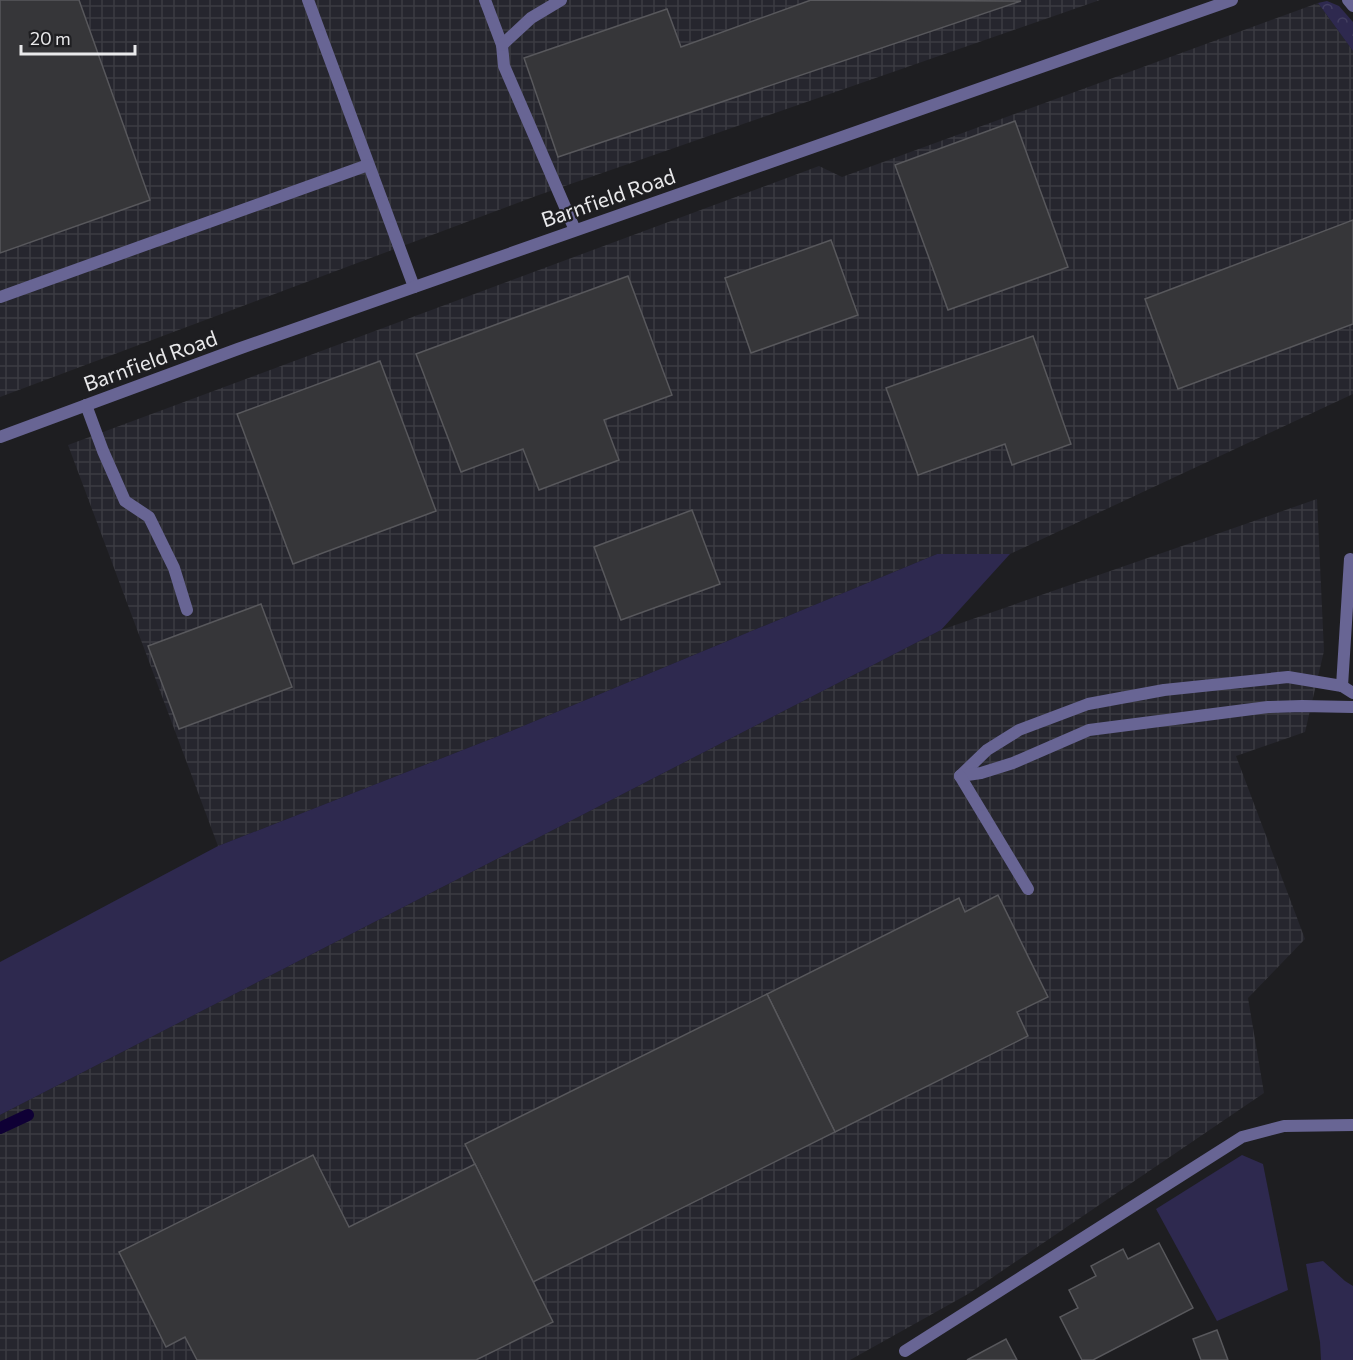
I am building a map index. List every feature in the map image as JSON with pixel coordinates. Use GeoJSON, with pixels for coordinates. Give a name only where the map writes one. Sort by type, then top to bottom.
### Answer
{"type":"FeatureCollection","features":[{"type":"Feature","properties":{"kind":"lane"},"geometry":{"type":"LineString","coordinates":[[308,0],[414,286]]}},
{"type":"Feature","properties":{"kind":"lane"},"geometry":{"type":"LineString","coordinates":[[485,0],[502,45],[504,66],[541,156],[575,230]]}},
{"type":"Feature","properties":{"kind":"lane"},"geometry":{"type":"LineString","coordinates":[[502,45],[531,18],[561,0]]}},
{"type":"Feature","properties":{"kind":"lane","name":"Barnfield Road"},"geometry":{"type":"LineString","coordinates":[[0,437],[414,286],[1232,0]]}},
{"type":"Feature","properties":{"kind":"lane"},"geometry":{"type":"LineString","coordinates":[[1348,0],[1353,6]]}},
{"type":"Feature","properties":{"kind":"lane"},"geometry":{"type":"LineString","coordinates":[[0,297],[368,165]]}},
{"type":"Feature","properties":{"kind":"lane"},"geometry":{"type":"LineString","coordinates":[[86,405],[103,452],[125,501],[149,517],[174,568],[187,610]]}},
{"type":"Feature","properties":{"kind":"lane"},"geometry":{"type":"LineString","coordinates":[[1342,686],[1350,559]]}},
{"type":"Feature","properties":{"kind":"lane"},"geometry":{"type":"LineString","coordinates":[[960,776],[987,750],[1019,730],[1088,704],[1164,690],[1288,677],[1342,686],[1353,693]]}},
{"type":"Feature","properties":{"kind":"lane"},"geometry":{"type":"LineString","coordinates":[[960,776],[981,773],[1013,763],[1089,730],[1268,707],[1353,707]]}},
{"type":"Feature","properties":{"kind":"lane"},"geometry":{"type":"LineString","coordinates":[[960,776],[1028,889]]}},
{"type":"Feature","properties":{"kind":"lane"},"geometry":{"type":"LineString","coordinates":[[905,1351],[1242,1137],[1284,1126],[1353,1125]]}},
{"type":"Feature","properties":{"kind":"shaded area"},"geometry":{"type":"Polygon","coordinates":[[[0,0],[1100,0],[536,196],[0,397],[0,0]]]}},
{"type":"Feature","properties":{"kind":"shaded area"},"geometry":{"type":"Polygon","coordinates":[[[1318,3],[1353,51],[1353,394],[1010,554],[937,554],[506,733],[218,846],[68,445],[819,166],[842,177],[1318,3]]]}},
{"type":"Feature","properties":{"kind":"shaded area"},"geometry":{"type":"Polygon","coordinates":[[[1317,499],[1324,651],[1305,732],[1236,756],[1305,939],[1248,998],[1264,1093],[968,1294],[850,1360],[0,1360],[0,1115],[941,630],[1317,499]]]}},
{"type":"Feature","properties":{"kind":"green space"},"geometry":{"type":"Polygon","coordinates":[[[1327,1],[1339,6],[1353,22],[1353,51],[1318,3],[1327,1]]]}},
{"type":"Feature","properties":{"kind":"green space"},"geometry":{"type":"Polygon","coordinates":[[[937,554],[1010,554],[941,630],[0,1115],[0,962],[218,846],[506,733],[937,554]]]}},
{"type":"Feature","properties":{"kind":"green space"},"geometry":{"type":"Polygon","coordinates":[[[1242,1155],[1263,1164],[1288,1290],[1217,1321],[1156,1209],[1242,1155]]]}},
{"type":"Feature","properties":{"kind":"green space"},"geometry":{"type":"Polygon","coordinates":[[[1323,1261],[1353,1286],[1353,1360],[1321,1360],[1306,1264],[1323,1261]]]}},
{"type":"Feature","properties":{"kind":"building"},"geometry":{"type":"Polygon","coordinates":[[[0,0],[79,0],[150,200],[0,253],[0,0]]]}},
{"type":"Feature","properties":{"kind":"building"},"geometry":{"type":"Polygon","coordinates":[[[811,0],[1021,1],[558,157],[524,58],[667,9],[681,47],[811,0]]]}},
{"type":"Feature","properties":{"kind":"building"},"geometry":{"type":"Polygon","coordinates":[[[1015,121],[1068,267],[948,310],[895,165],[1015,121]]]}},
{"type":"Feature","properties":{"kind":"building"},"geometry":{"type":"Polygon","coordinates":[[[1353,220],[1353,324],[1178,389],[1145,299],[1353,220]]]}},
{"type":"Feature","properties":{"kind":"building"},"geometry":{"type":"Polygon","coordinates":[[[831,240],[858,315],[751,353],[725,278],[831,240]]]}},
{"type":"Feature","properties":{"kind":"building"},"geometry":{"type":"Polygon","coordinates":[[[628,276],[672,395],[604,420],[619,460],[539,490],[523,449],[461,472],[416,354],[628,276]]]}},
{"type":"Feature","properties":{"kind":"building"},"geometry":{"type":"Polygon","coordinates":[[[1033,336],[1071,444],[1012,465],[1005,444],[918,475],[886,388],[1033,336]]]}},
{"type":"Feature","properties":{"kind":"building"},"geometry":{"type":"Polygon","coordinates":[[[380,361],[436,511],[293,564],[237,414],[380,361]]]}},
{"type":"Feature","properties":{"kind":"building"},"geometry":{"type":"Polygon","coordinates":[[[692,510],[720,584],[621,620],[594,547],[692,510]]]}},
{"type":"Feature","properties":{"kind":"building"},"geometry":{"type":"Polygon","coordinates":[[[261,604],[292,687],[179,729],[148,646],[261,604]]]}},
{"type":"Feature","properties":{"kind":"building"},"geometry":{"type":"Polygon","coordinates":[[[998,895],[1048,997],[1017,1012],[1028,1036],[835,1132],[767,994],[959,898],[965,912],[998,895]]]}},
{"type":"Feature","properties":{"kind":"building"},"geometry":{"type":"Polygon","coordinates":[[[767,994],[835,1132],[533,1282],[465,1144],[767,994]]]}},
{"type":"Feature","properties":{"kind":"building"},"geometry":{"type":"Polygon","coordinates":[[[313,1155],[349,1227],[475,1164],[553,1322],[476,1360],[197,1360],[185,1337],[166,1347],[119,1252],[313,1155]]]}},
{"type":"Feature","properties":{"kind":"building"},"geometry":{"type":"Polygon","coordinates":[[[1159,1243],[1193,1308],[1093,1360],[1082,1360],[1060,1317],[1078,1308],[1069,1290],[1096,1276],[1091,1266],[1123,1249],[1128,1259],[1159,1243]]]}},
{"type":"Feature","properties":{"kind":"building"},"geometry":{"type":"Polygon","coordinates":[[[1217,1330],[1228,1360],[1201,1360],[1193,1339],[1217,1330]]]}},
{"type":"Feature","properties":{"kind":"building"},"geometry":{"type":"Polygon","coordinates":[[[1006,1339],[1017,1360],[967,1360],[1006,1339]]]}},
{"type":"Feature","properties":{"kind":"waterway"},"geometry":{"type":"LineString","coordinates":[[0,1128],[28,1115]]}}]}
